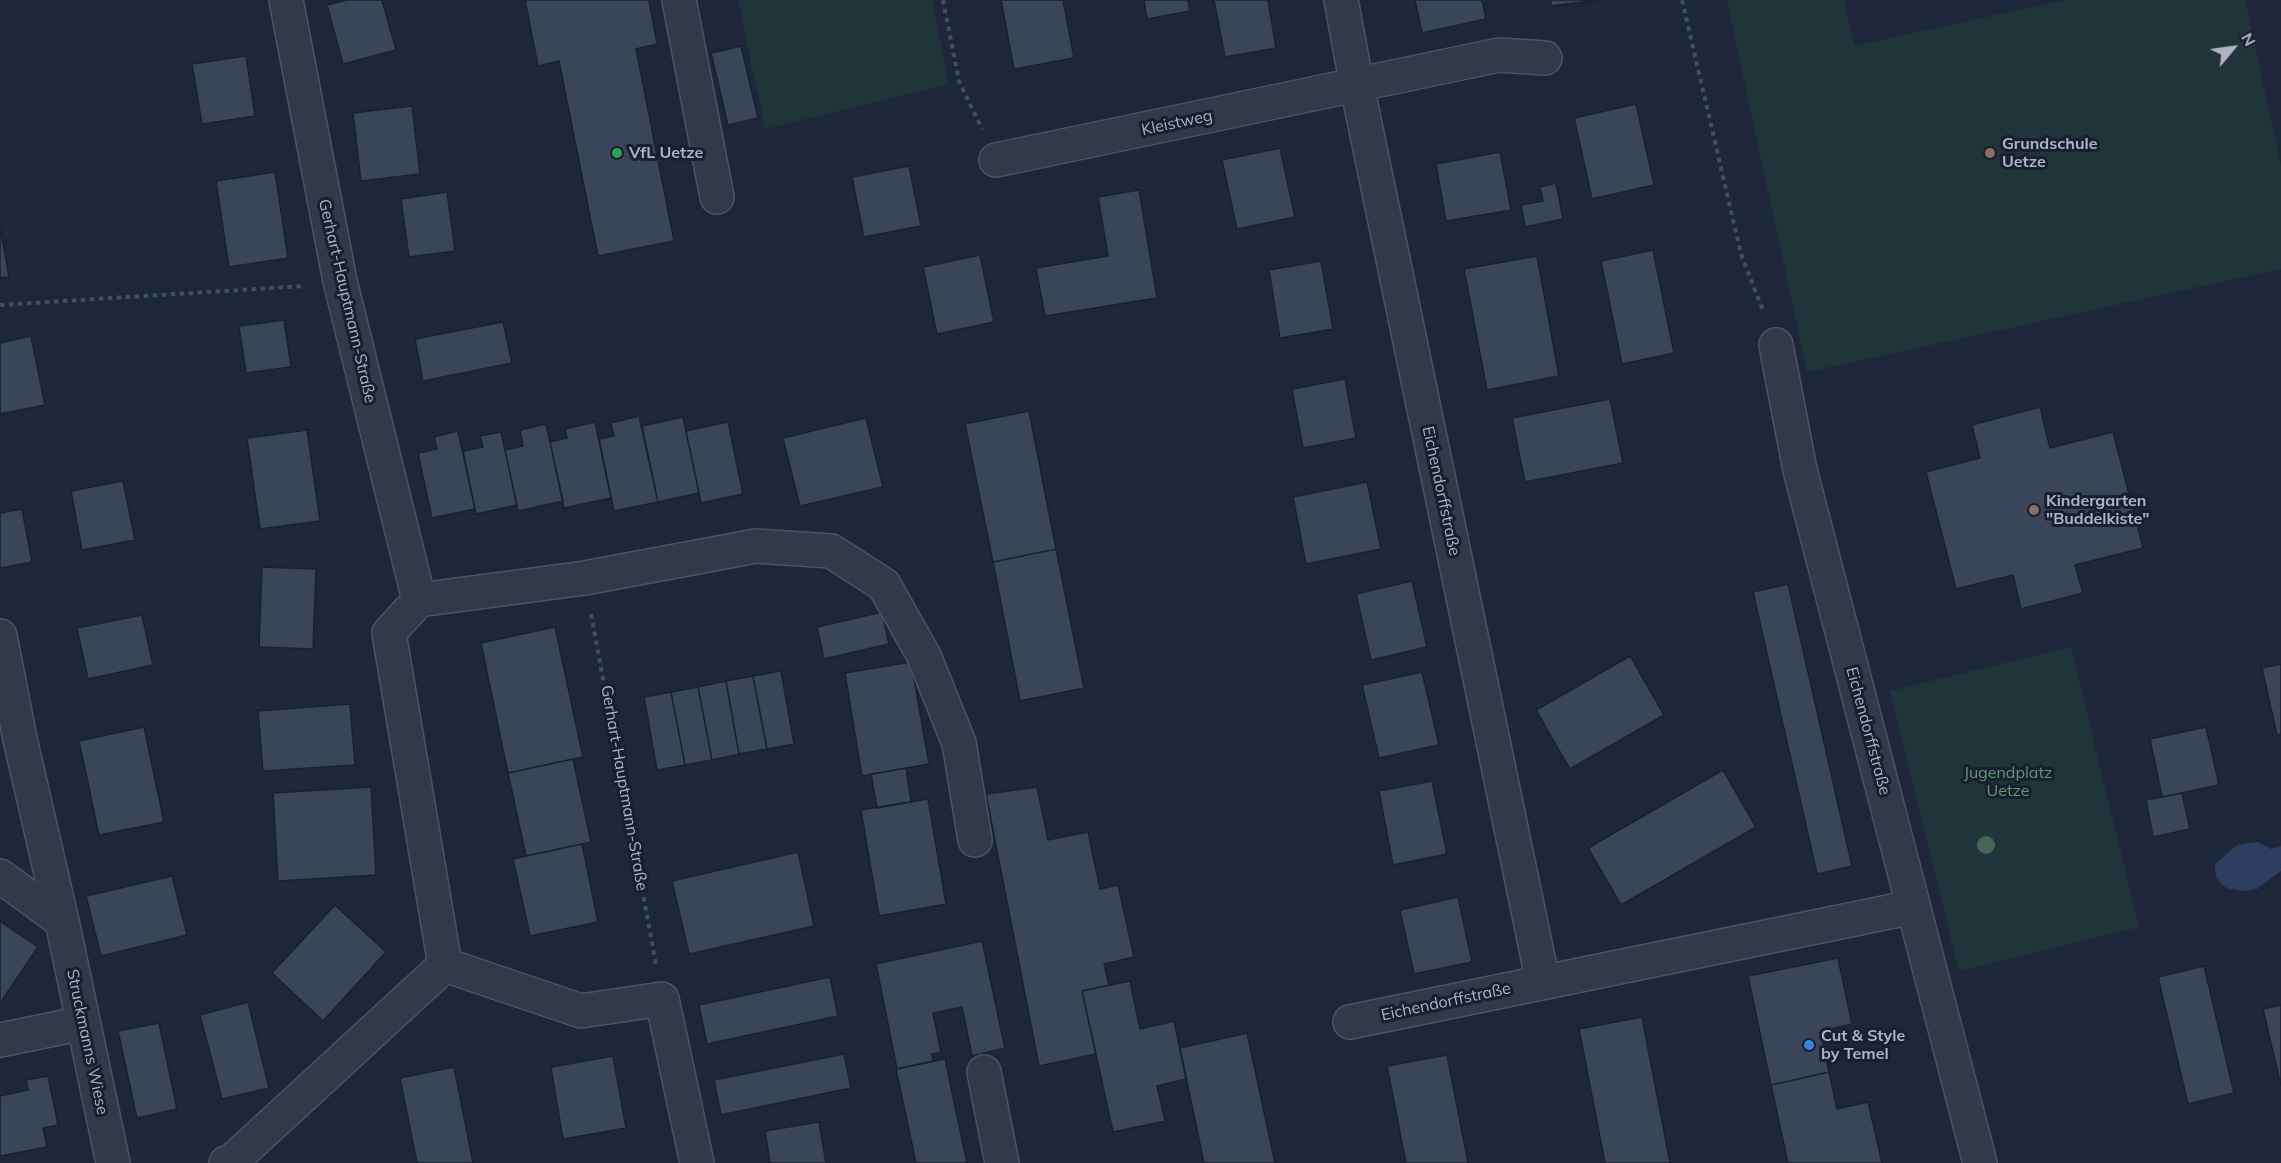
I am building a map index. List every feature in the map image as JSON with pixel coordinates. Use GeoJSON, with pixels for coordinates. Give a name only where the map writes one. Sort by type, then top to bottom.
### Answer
{"type":"FeatureCollection","features":[{"type":"Feature","properties":{"kind":"street","name":"Gerhart-Hauptmann-Straße"},"geometry":{"type":"LineString","coordinates":[[286,0],[340,281],[419,600]]}},
{"type":"Feature","properties":{"kind":"street"},"geometry":{"type":"LineString","coordinates":[[679,0],[717,197]]}},
{"type":"Feature","properties":{"kind":"street","name":"Eichendorffstraße"},"geometry":{"type":"LineString","coordinates":[[1341,0],[1543,982]]}},
{"type":"Feature","properties":{"kind":"street","name":"Kleistweg"},"geometry":{"type":"LineString","coordinates":[[996,160],[1499,55],[1545,58]]}},
{"type":"Feature","properties":{"kind":"street","name":"Eichendorffstraße"},"geometry":{"type":"LineString","coordinates":[[1776,345],[1800,470],[1980,1163]]}},
{"type":"Feature","properties":{"kind":"street"},"geometry":{"type":"LineString","coordinates":[[445,964],[389,633],[419,600],[585,578],[756,546],[831,550],[885,585],[924,656],[959,743],[975,840]]}},
{"type":"Feature","properties":{"kind":"street","name":"Struckmanns Wiese"},"geometry":{"type":"LineString","coordinates":[[0,636],[10,747],[62,921],[113,1163]]}},
{"type":"Feature","properties":{"kind":"street"},"geometry":{"type":"LineString","coordinates":[[0,876],[62,921]]}},
{"type":"Feature","properties":{"kind":"street","name":"Eichendorffstraße"},"geometry":{"type":"LineString","coordinates":[[1350,1022],[1913,907]]}},
{"type":"Feature","properties":{"kind":"street"},"geometry":{"type":"LineString","coordinates":[[445,964],[581,1011],[662,999],[697,1163]]}},
{"type":"Feature","properties":{"kind":"street"},"geometry":{"type":"LineString","coordinates":[[226,1163],[231,1162],[445,964]]}},
{"type":"Feature","properties":{"kind":"street"},"geometry":{"type":"LineString","coordinates":[[0,1040],[83,1023]]}},
{"type":"Feature","properties":{"kind":"street"},"geometry":{"type":"LineString","coordinates":[[984,1072],[1002,1163]]}},
{"type":"Feature","properties":{"kind":"path"},"geometry":{"type":"LineString","coordinates":[[943,0],[959,81],[996,160]]}},
{"type":"Feature","properties":{"kind":"path"},"geometry":{"type":"LineString","coordinates":[[1683,0],[1741,254],[1776,345]]}},
{"type":"Feature","properties":{"kind":"path"},"geometry":{"type":"LineString","coordinates":[[0,305],[291,288],[340,281]]}},
{"type":"Feature","properties":{"kind":"path","name":"Gerhart-Hauptmann-Straße"},"geometry":{"type":"LineString","coordinates":[[585,578],[662,999]]}},
{"type":"Feature","properties":{"kind":"green space"},"geometry":{"type":"Polygon","coordinates":[[[738,0],[932,0],[949,84],[765,129],[738,0]]]}},
{"type":"Feature","properties":{"kind":"green space","name":"Grundschule Uetze"},"geometry":{"type":"Polygon","coordinates":[[[1844,0],[1854,46],[2065,0],[2245,0],[2281,165],[2281,269],[1807,372],[1727,1],[1844,0]]]}},
{"type":"Feature","properties":{"kind":"green space","name":"Jugendplatz Uetze"},"geometry":{"type":"Polygon","coordinates":[[[2071,647],[2139,927],[1959,971],[1890,691],[2071,647]]]}},
{"type":"Feature","properties":{"kind":"water"},"geometry":{"type":"Polygon","coordinates":[[[2258,842],[2271,849],[2281,846],[2281,871],[2257,889],[2244,891],[2226,888],[2216,878],[2215,864],[2237,845],[2258,842]]]}},
{"type":"Feature","properties":{"kind":"building"},"geometry":{"type":"Polygon","coordinates":[[[347,0],[382,0],[396,50],[343,64],[327,5],[347,0]]]}},
{"type":"Feature","properties":{"kind":"building","name":"VfL Uetze"},"geometry":{"type":"Polygon","coordinates":[[[525,0],[649,0],[657,44],[636,49],[674,241],[598,256],[559,61],[538,66],[525,0]]]}},
{"type":"Feature","properties":{"kind":"building"},"geometry":{"type":"Polygon","coordinates":[[[1001,0],[1063,0],[1074,58],[1014,69],[1001,0]]]}},
{"type":"Feature","properties":{"kind":"building"},"geometry":{"type":"Polygon","coordinates":[[[1144,0],[1188,0],[1190,11],[1147,19],[1144,0]]]}},
{"type":"Feature","properties":{"kind":"building"},"geometry":{"type":"Polygon","coordinates":[[[1214,0],[1268,0],[1276,48],[1225,57],[1214,0]]]}},
{"type":"Feature","properties":{"kind":"building"},"geometry":{"type":"Polygon","coordinates":[[[1415,0],[1482,0],[1486,19],[1422,33],[1415,0]]]}},
{"type":"Feature","properties":{"kind":"building"},"geometry":{"type":"Polygon","coordinates":[[[1551,0],[1598,0],[1551,6],[1551,0]]]}},
{"type":"Feature","properties":{"kind":"building"},"geometry":{"type":"Polygon","coordinates":[[[741,46],[758,118],[728,125],[711,53],[741,46]]]}},
{"type":"Feature","properties":{"kind":"building"},"geometry":{"type":"Polygon","coordinates":[[[246,56],[255,116],[202,124],[192,64],[246,56]]]}},
{"type":"Feature","properties":{"kind":"building"},"geometry":{"type":"Polygon","coordinates":[[[1636,104],[1654,185],[1592,199],[1574,118],[1636,104]]]}},
{"type":"Feature","properties":{"kind":"building"},"geometry":{"type":"Polygon","coordinates":[[[412,106],[420,174],[361,181],[353,113],[412,106]]]}},
{"type":"Feature","properties":{"kind":"building"},"geometry":{"type":"Polygon","coordinates":[[[1280,148],[1295,217],[1237,229],[1222,160],[1280,148]]]}},
{"type":"Feature","properties":{"kind":"building"},"geometry":{"type":"Polygon","coordinates":[[[1500,152],[1511,210],[1446,221],[1436,164],[1500,152]]]}},
{"type":"Feature","properties":{"kind":"building"},"geometry":{"type":"Polygon","coordinates":[[[909,166],[921,226],[864,237],[852,177],[909,166]]]}},
{"type":"Feature","properties":{"kind":"building"},"geometry":{"type":"Polygon","coordinates":[[[275,172],[288,258],[229,267],[216,181],[275,172]]]}},
{"type":"Feature","properties":{"kind":"building"},"geometry":{"type":"Polygon","coordinates":[[[1556,183],[1563,219],[1525,227],[1521,205],[1543,201],[1540,187],[1556,183]]]}},
{"type":"Feature","properties":{"kind":"building"},"geometry":{"type":"Polygon","coordinates":[[[1139,190],[1157,298],[1045,316],[1036,268],[1108,256],[1098,197],[1139,190]]]}},
{"type":"Feature","properties":{"kind":"building"},"geometry":{"type":"Polygon","coordinates":[[[447,192],[455,251],[409,257],[401,199],[447,192]]]}},
{"type":"Feature","properties":{"kind":"building"},"geometry":{"type":"Polygon","coordinates":[[[0,227],[9,277],[0,278],[0,227]]]}},
{"type":"Feature","properties":{"kind":"building"},"geometry":{"type":"Polygon","coordinates":[[[1653,250],[1674,353],[1622,364],[1601,261],[1653,250]]]}},
{"type":"Feature","properties":{"kind":"building"},"geometry":{"type":"Polygon","coordinates":[[[980,255],[994,322],[937,334],[923,267],[980,255]]]}},
{"type":"Feature","properties":{"kind":"building"},"geometry":{"type":"Polygon","coordinates":[[[1537,256],[1559,376],[1487,390],[1464,269],[1537,256]]]}},
{"type":"Feature","properties":{"kind":"building"},"geometry":{"type":"Polygon","coordinates":[[[1321,261],[1333,329],[1280,338],[1269,270],[1321,261]]]}},
{"type":"Feature","properties":{"kind":"building"},"geometry":{"type":"Polygon","coordinates":[[[284,320],[291,367],[246,373],[239,326],[284,320]]]}},
{"type":"Feature","properties":{"kind":"building"},"geometry":{"type":"Polygon","coordinates":[[[503,322],[512,363],[423,381],[415,339],[503,322]]]}},
{"type":"Feature","properties":{"kind":"building"},"geometry":{"type":"Polygon","coordinates":[[[31,336],[45,405],[0,414],[0,343],[31,336]]]}},
{"type":"Feature","properties":{"kind":"building"},"geometry":{"type":"Polygon","coordinates":[[[1345,379],[1356,438],[1303,448],[1292,389],[1345,379]]]}},
{"type":"Feature","properties":{"kind":"building"},"geometry":{"type":"Polygon","coordinates":[[[1610,399],[1623,463],[1525,482],[1512,418],[1610,399]]]}},
{"type":"Feature","properties":{"kind":"building","name":"Kindergarten \"Buddelkiste\""},"geometry":{"type":"Polygon","coordinates":[[[2040,407],[2050,448],[2113,432],[2143,548],[2075,565],[2083,593],[2021,609],[2013,575],[1956,589],[1926,472],[1980,458],[1972,425],[2040,407]]]}},
{"type":"Feature","properties":{"kind":"building"},"geometry":{"type":"Polygon","coordinates":[[[1029,411],[1056,549],[993,562],[965,424],[1029,411]]]}},
{"type":"Feature","properties":{"kind":"building"},"geometry":{"type":"Polygon","coordinates":[[[639,416],[658,502],[614,511],[599,439],[614,436],[611,423],[639,416]]]}},
{"type":"Feature","properties":{"kind":"building"},"geometry":{"type":"Polygon","coordinates":[[[683,417],[699,493],[658,502],[642,426],[683,417]]]}},
{"type":"Feature","properties":{"kind":"building"},"geometry":{"type":"Polygon","coordinates":[[[866,418],[883,487],[800,506],[783,438],[866,418]]]}},
{"type":"Feature","properties":{"kind":"building"},"geometry":{"type":"Polygon","coordinates":[[[595,422],[611,498],[564,508],[550,442],[567,438],[565,429],[595,422]]]}},
{"type":"Feature","properties":{"kind":"building"},"geometry":{"type":"Polygon","coordinates":[[[728,422],[743,494],[701,503],[686,431],[728,422]]]}},
{"type":"Feature","properties":{"kind":"building"},"geometry":{"type":"Polygon","coordinates":[[[546,424],[563,501],[518,511],[505,450],[523,446],[520,430],[546,424]]]}},
{"type":"Feature","properties":{"kind":"building"},"geometry":{"type":"Polygon","coordinates":[[[307,430],[320,521],[260,529],[247,438],[307,430]]]}},
{"type":"Feature","properties":{"kind":"building"},"geometry":{"type":"Polygon","coordinates":[[[458,431],[475,509],[432,518],[418,453],[437,449],[434,437],[458,431]]]}},
{"type":"Feature","properties":{"kind":"building"},"geometry":{"type":"Polygon","coordinates":[[[501,432],[517,505],[476,514],[463,451],[483,447],[480,436],[501,432]]]}},
{"type":"Feature","properties":{"kind":"building"},"geometry":{"type":"Polygon","coordinates":[[[123,481],[135,540],[82,550],[71,491],[123,481]]]}},
{"type":"Feature","properties":{"kind":"building"},"geometry":{"type":"Polygon","coordinates":[[[1367,482],[1381,549],[1306,564],[1293,497],[1367,482]]]}},
{"type":"Feature","properties":{"kind":"building"},"geometry":{"type":"Polygon","coordinates":[[[22,509],[32,562],[0,568],[0,513],[22,509]]]}},
{"type":"Feature","properties":{"kind":"building"},"geometry":{"type":"Polygon","coordinates":[[[1056,549],[1084,688],[1020,701],[993,562],[1056,549]]]}},
{"type":"Feature","properties":{"kind":"building"},"geometry":{"type":"Polygon","coordinates":[[[262,567],[316,569],[313,649],[259,647],[262,567]]]}},
{"type":"Feature","properties":{"kind":"building"},"geometry":{"type":"Polygon","coordinates":[[[1412,581],[1427,647],[1371,660],[1356,594],[1412,581]]]}},
{"type":"Feature","properties":{"kind":"building"},"geometry":{"type":"Polygon","coordinates":[[[1788,584],[1852,866],[1817,874],[1753,592],[1788,584]]]}},
{"type":"Feature","properties":{"kind":"building"},"geometry":{"type":"Polygon","coordinates":[[[882,612],[889,644],[824,659],[817,627],[882,612]]]}},
{"type":"Feature","properties":{"kind":"building"},"geometry":{"type":"Polygon","coordinates":[[[142,615],[153,665],[88,679],[77,628],[142,615]]]}},
{"type":"Feature","properties":{"kind":"building"},"geometry":{"type":"Polygon","coordinates":[[[555,627],[583,757],[508,773],[481,643],[555,627]]]}},
{"type":"Feature","properties":{"kind":"building"},"geometry":{"type":"Polygon","coordinates":[[[1630,656],[1664,715],[1570,769],[1536,710],[1630,656]]]}},
{"type":"Feature","properties":{"kind":"building"},"geometry":{"type":"Polygon","coordinates":[[[911,662],[929,764],[862,776],[845,673],[911,662]]]}},
{"type":"Feature","properties":{"kind":"building"},"geometry":{"type":"Polygon","coordinates":[[[2281,664],[2281,734],[2277,735],[2262,668],[2281,664]]]}},
{"type":"Feature","properties":{"kind":"building"},"geometry":{"type":"Polygon","coordinates":[[[781,671],[794,744],[767,749],[753,676],[781,671]]]}},
{"type":"Feature","properties":{"kind":"building"},"geometry":{"type":"Polygon","coordinates":[[[1422,672],[1439,745],[1379,758],[1362,685],[1422,672]]]}},
{"type":"Feature","properties":{"kind":"building"},"geometry":{"type":"Polygon","coordinates":[[[753,676],[767,749],[739,754],[726,681],[753,676]]]}},
{"type":"Feature","properties":{"kind":"building"},"geometry":{"type":"Polygon","coordinates":[[[726,681],[739,754],[712,760],[698,687],[726,681]]]}},
{"type":"Feature","properties":{"kind":"building"},"geometry":{"type":"Polygon","coordinates":[[[698,687],[712,760],[685,765],[671,692],[698,687]]]}},
{"type":"Feature","properties":{"kind":"building"},"geometry":{"type":"Polygon","coordinates":[[[671,692],[685,765],[657,770],[644,697],[671,692]]]}},
{"type":"Feature","properties":{"kind":"building"},"geometry":{"type":"Polygon","coordinates":[[[350,704],[355,765],[263,771],[258,711],[350,704]]]}},
{"type":"Feature","properties":{"kind":"building"},"geometry":{"type":"Polygon","coordinates":[[[144,727],[164,822],[99,835],[79,741],[144,727]]]}},
{"type":"Feature","properties":{"kind":"building"},"geometry":{"type":"Polygon","coordinates":[[[2206,727],[2219,785],[2162,797],[2150,739],[2206,727]]]}},
{"type":"Feature","properties":{"kind":"building"},"geometry":{"type":"Polygon","coordinates":[[[573,759],[591,842],[526,856],[508,773],[573,759]]]}},
{"type":"Feature","properties":{"kind":"building"},"geometry":{"type":"Polygon","coordinates":[[[906,768],[911,802],[877,808],[871,774],[906,768]]]}},
{"type":"Feature","properties":{"kind":"building"},"geometry":{"type":"Polygon","coordinates":[[[1723,770],[1756,827],[1621,905],[1588,848],[1723,770]]]}},
{"type":"Feature","properties":{"kind":"building"},"geometry":{"type":"Polygon","coordinates":[[[1432,781],[1447,854],[1393,865],[1379,791],[1432,781]]]}},
{"type":"Feature","properties":{"kind":"building"},"geometry":{"type":"Polygon","coordinates":[[[371,787],[376,875],[278,881],[273,793],[371,787]]]}},
{"type":"Feature","properties":{"kind":"building"},"geometry":{"type":"Polygon","coordinates":[[[1037,787],[1048,840],[1088,832],[1100,889],[1118,885],[1134,957],[1104,964],[1109,985],[1082,991],[1096,1054],[1039,1066],[986,794],[1037,787]]]}},
{"type":"Feature","properties":{"kind":"building"},"geometry":{"type":"Polygon","coordinates":[[[2182,793],[2190,829],[2153,837],[2146,800],[2182,793]]]}},
{"type":"Feature","properties":{"kind":"building"},"geometry":{"type":"Polygon","coordinates":[[[928,799],[946,904],[879,916],[861,810],[928,799]]]}},
{"type":"Feature","properties":{"kind":"building"},"geometry":{"type":"Polygon","coordinates":[[[582,844],[598,922],[530,936],[513,859],[582,844]]]}},
{"type":"Feature","properties":{"kind":"building"},"geometry":{"type":"Polygon","coordinates":[[[798,852],[814,926],[689,954],[672,881],[798,852]]]}},
{"type":"Feature","properties":{"kind":"building"},"geometry":{"type":"Polygon","coordinates":[[[172,876],[187,935],[101,956],[86,896],[172,876]]]}},
{"type":"Feature","properties":{"kind":"building"},"geometry":{"type":"Polygon","coordinates":[[[1458,897],[1472,962],[1414,974],[1400,910],[1458,897]]]}},
{"type":"Feature","properties":{"kind":"building"},"geometry":{"type":"Polygon","coordinates":[[[335,905],[386,952],[323,1021],[272,973],[335,905]]]}},
{"type":"Feature","properties":{"kind":"building"},"geometry":{"type":"Polygon","coordinates":[[[0,921],[38,947],[0,1003],[0,921]]]}},
{"type":"Feature","properties":{"kind":"building"},"geometry":{"type":"Polygon","coordinates":[[[982,941],[1005,1048],[972,1056],[962,1007],[933,1013],[941,1052],[932,1054],[933,1061],[897,1069],[876,964],[982,941]]]}},
{"type":"Feature","properties":{"kind":"building"},"geometry":{"type":"Polygon","coordinates":[[[1838,958],[1852,1024],[1821,1031],[1829,1072],[1771,1085],[1748,976],[1838,958]]]}},
{"type":"Feature","properties":{"kind":"building"},"geometry":{"type":"Polygon","coordinates":[[[2204,966],[2234,1093],[2188,1104],[2158,977],[2204,966]]]}},
{"type":"Feature","properties":{"kind":"building"},"geometry":{"type":"Polygon","coordinates":[[[830,977],[838,1016],[707,1044],[699,1005],[830,977]]]}},
{"type":"Feature","properties":{"kind":"building"},"geometry":{"type":"Polygon","coordinates":[[[1130,981],[1140,1029],[1174,1021],[1186,1079],[1157,1086],[1165,1121],[1113,1132],[1082,991],[1130,981]]]}},
{"type":"Feature","properties":{"kind":"building"},"geometry":{"type":"Polygon","coordinates":[[[248,1002],[269,1088],[222,1099],[200,1015],[248,1002]]]}},
{"type":"Feature","properties":{"kind":"building"},"geometry":{"type":"Polygon","coordinates":[[[2281,1005],[2281,1086],[2263,1009],[2281,1005]]]}},
{"type":"Feature","properties":{"kind":"building"},"geometry":{"type":"Polygon","coordinates":[[[1642,1017],[1670,1163],[1605,1163],[1579,1029],[1642,1017]]]}},
{"type":"Feature","properties":{"kind":"building"},"geometry":{"type":"Polygon","coordinates":[[[159,1023],[177,1109],[137,1118],[118,1031],[159,1023]]]}},
{"type":"Feature","properties":{"kind":"building"},"geometry":{"type":"Polygon","coordinates":[[[1247,1033],[1275,1163],[1204,1163],[1180,1048],[1247,1033]]]}},
{"type":"Feature","properties":{"kind":"building"},"geometry":{"type":"Polygon","coordinates":[[[844,1054],[851,1088],[721,1115],[714,1080],[844,1054]]]}},
{"type":"Feature","properties":{"kind":"building"},"geometry":{"type":"Polygon","coordinates":[[[1447,1055],[1468,1163],[1406,1163],[1387,1066],[1447,1055]]]}},
{"type":"Feature","properties":{"kind":"building"},"geometry":{"type":"Polygon","coordinates":[[[613,1056],[626,1128],[563,1139],[551,1067],[613,1056]]]}},
{"type":"Feature","properties":{"kind":"building"},"geometry":{"type":"Polygon","coordinates":[[[945,1059],[967,1163],[916,1163],[896,1069],[945,1059]]]}},
{"type":"Feature","properties":{"kind":"building"},"geometry":{"type":"Polygon","coordinates":[[[454,1067],[473,1163],[417,1163],[400,1078],[454,1067]]]}},
{"type":"Feature","properties":{"kind":"building"},"geometry":{"type":"Polygon","coordinates":[[[1829,1072],[1837,1109],[1868,1102],[1882,1163],[1788,1163],[1771,1085],[1829,1072]]]}},
{"type":"Feature","properties":{"kind":"building"},"geometry":{"type":"Polygon","coordinates":[[[48,1076],[58,1125],[43,1128],[47,1147],[0,1156],[0,1096],[28,1090],[26,1080],[48,1076]]]}},
{"type":"Feature","properties":{"kind":"building"},"geometry":{"type":"Polygon","coordinates":[[[819,1122],[826,1163],[770,1163],[765,1131],[819,1122]]]}},
{"type":"Feature","properties":{"kind":"place","name":"VfL Uetze"},"geometry":{"type":"Point","coordinates":[617,153]}},
{"type":"Feature","properties":{"kind":"place","name":"Grundschule Uetze"},"geometry":{"type":"Point","coordinates":[1990,153]}},
{"type":"Feature","properties":{"kind":"place","name":"Kindergarten \"Buddelkiste\""},"geometry":{"type":"Point","coordinates":[2034,510]}},
{"type":"Feature","properties":{"kind":"place","name":"Cut & Style by Temel"},"geometry":{"type":"Point","coordinates":[1809,1045]}}]}
